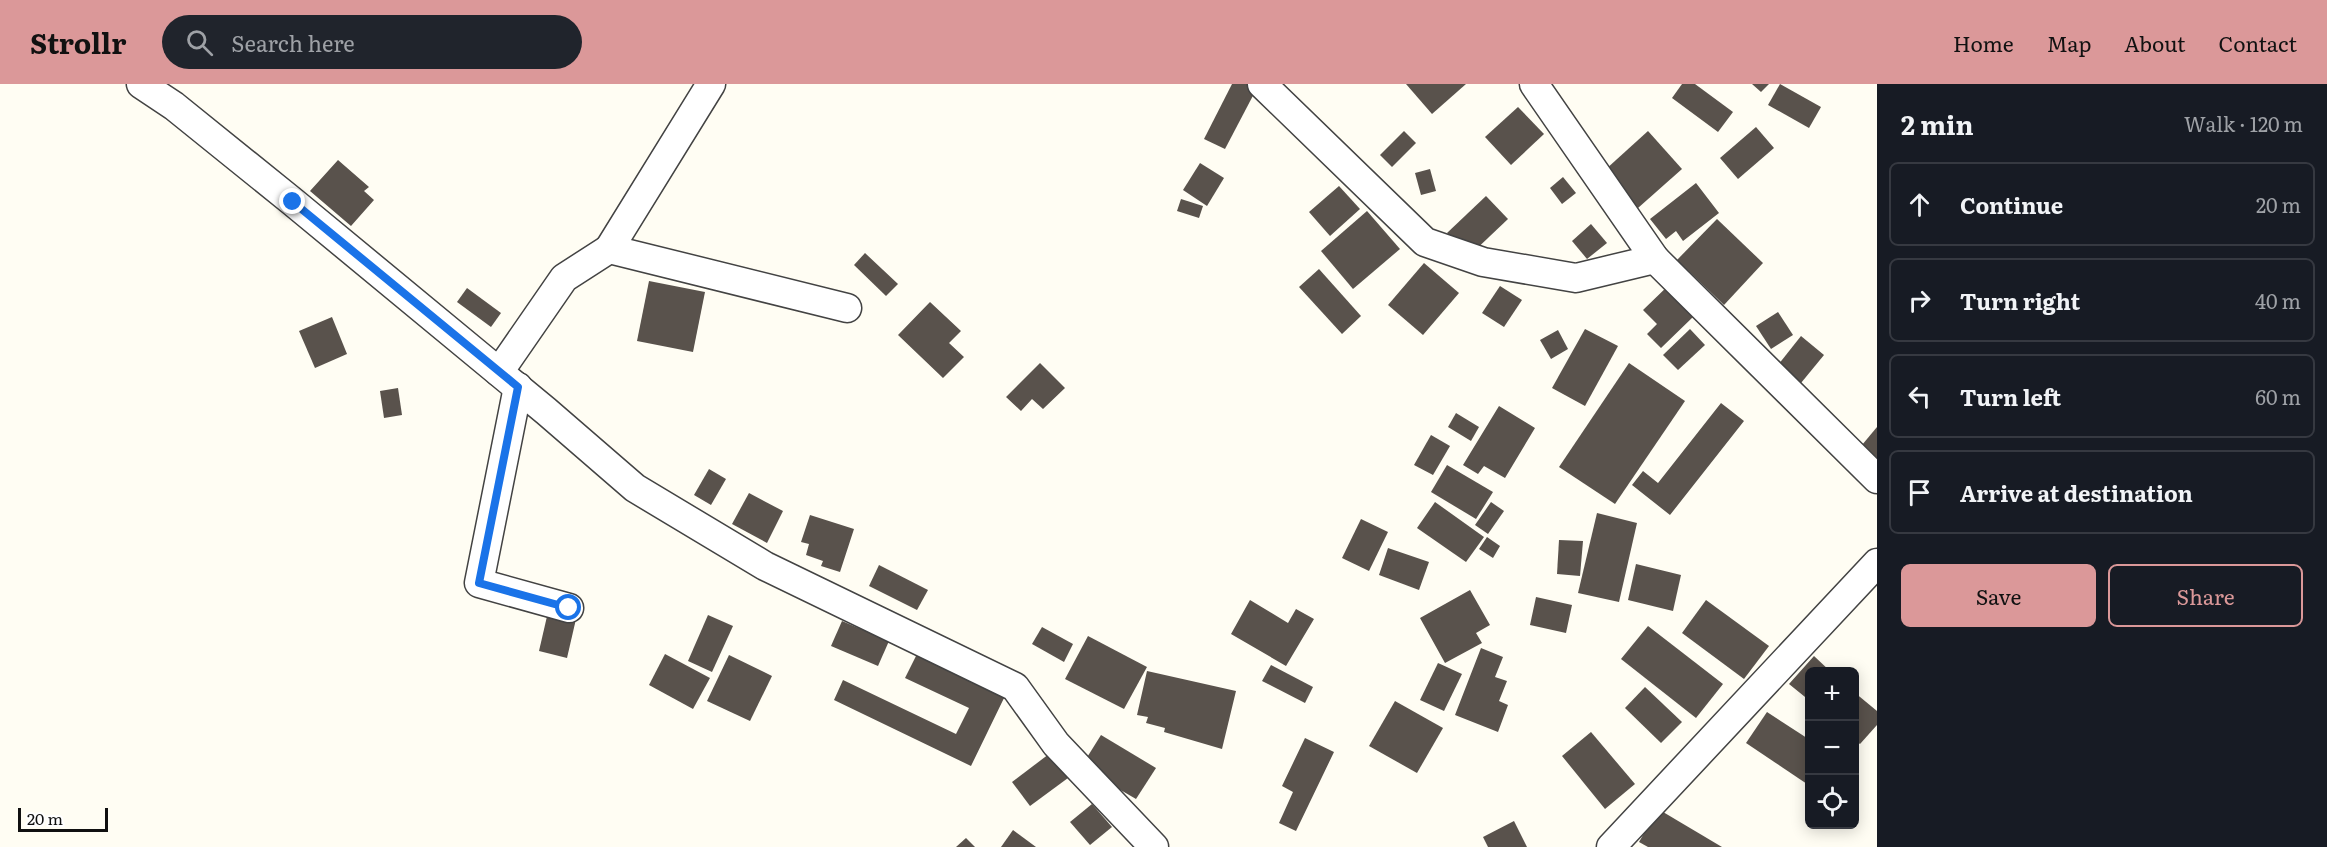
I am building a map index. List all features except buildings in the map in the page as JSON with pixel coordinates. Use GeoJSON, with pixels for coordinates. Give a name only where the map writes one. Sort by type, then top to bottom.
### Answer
{"type":"FeatureCollection","features":[{"type":"Feature","properties":{"kind":"street"},"geometry":{"type":"LineString","coordinates":[[141,84],[174,106],[284,195],[508,380],[635,489],[765,566],[1016,687],[1056,744],[1152,847]]}},
{"type":"Feature","properties":{"kind":"street"},"geometry":{"type":"LineString","coordinates":[[569,608],[479,583],[508,380],[564,278],[609,249],[711,84]]}},
{"type":"Feature","properties":{"kind":"street"},"geometry":{"type":"LineString","coordinates":[[1262,84],[1425,242],[1483,262],[1576,278],[1655,259]]}},
{"type":"Feature","properties":{"kind":"street"},"geometry":{"type":"LineString","coordinates":[[1534,84],[1655,259],[1877,479]]}},
{"type":"Feature","properties":{"kind":"street"},"geometry":{"type":"LineString","coordinates":[[609,249],[848,308]]}},
{"type":"Feature","properties":{"kind":"street"},"geometry":{"type":"LineString","coordinates":[[1611,847],[1877,563]]}},
{"type":"Feature","properties":{"kind":"route"},"geometry":{"type":"LineString","coordinates":[[293,202],[518,387],[479,583],[569,608]]}}]}
